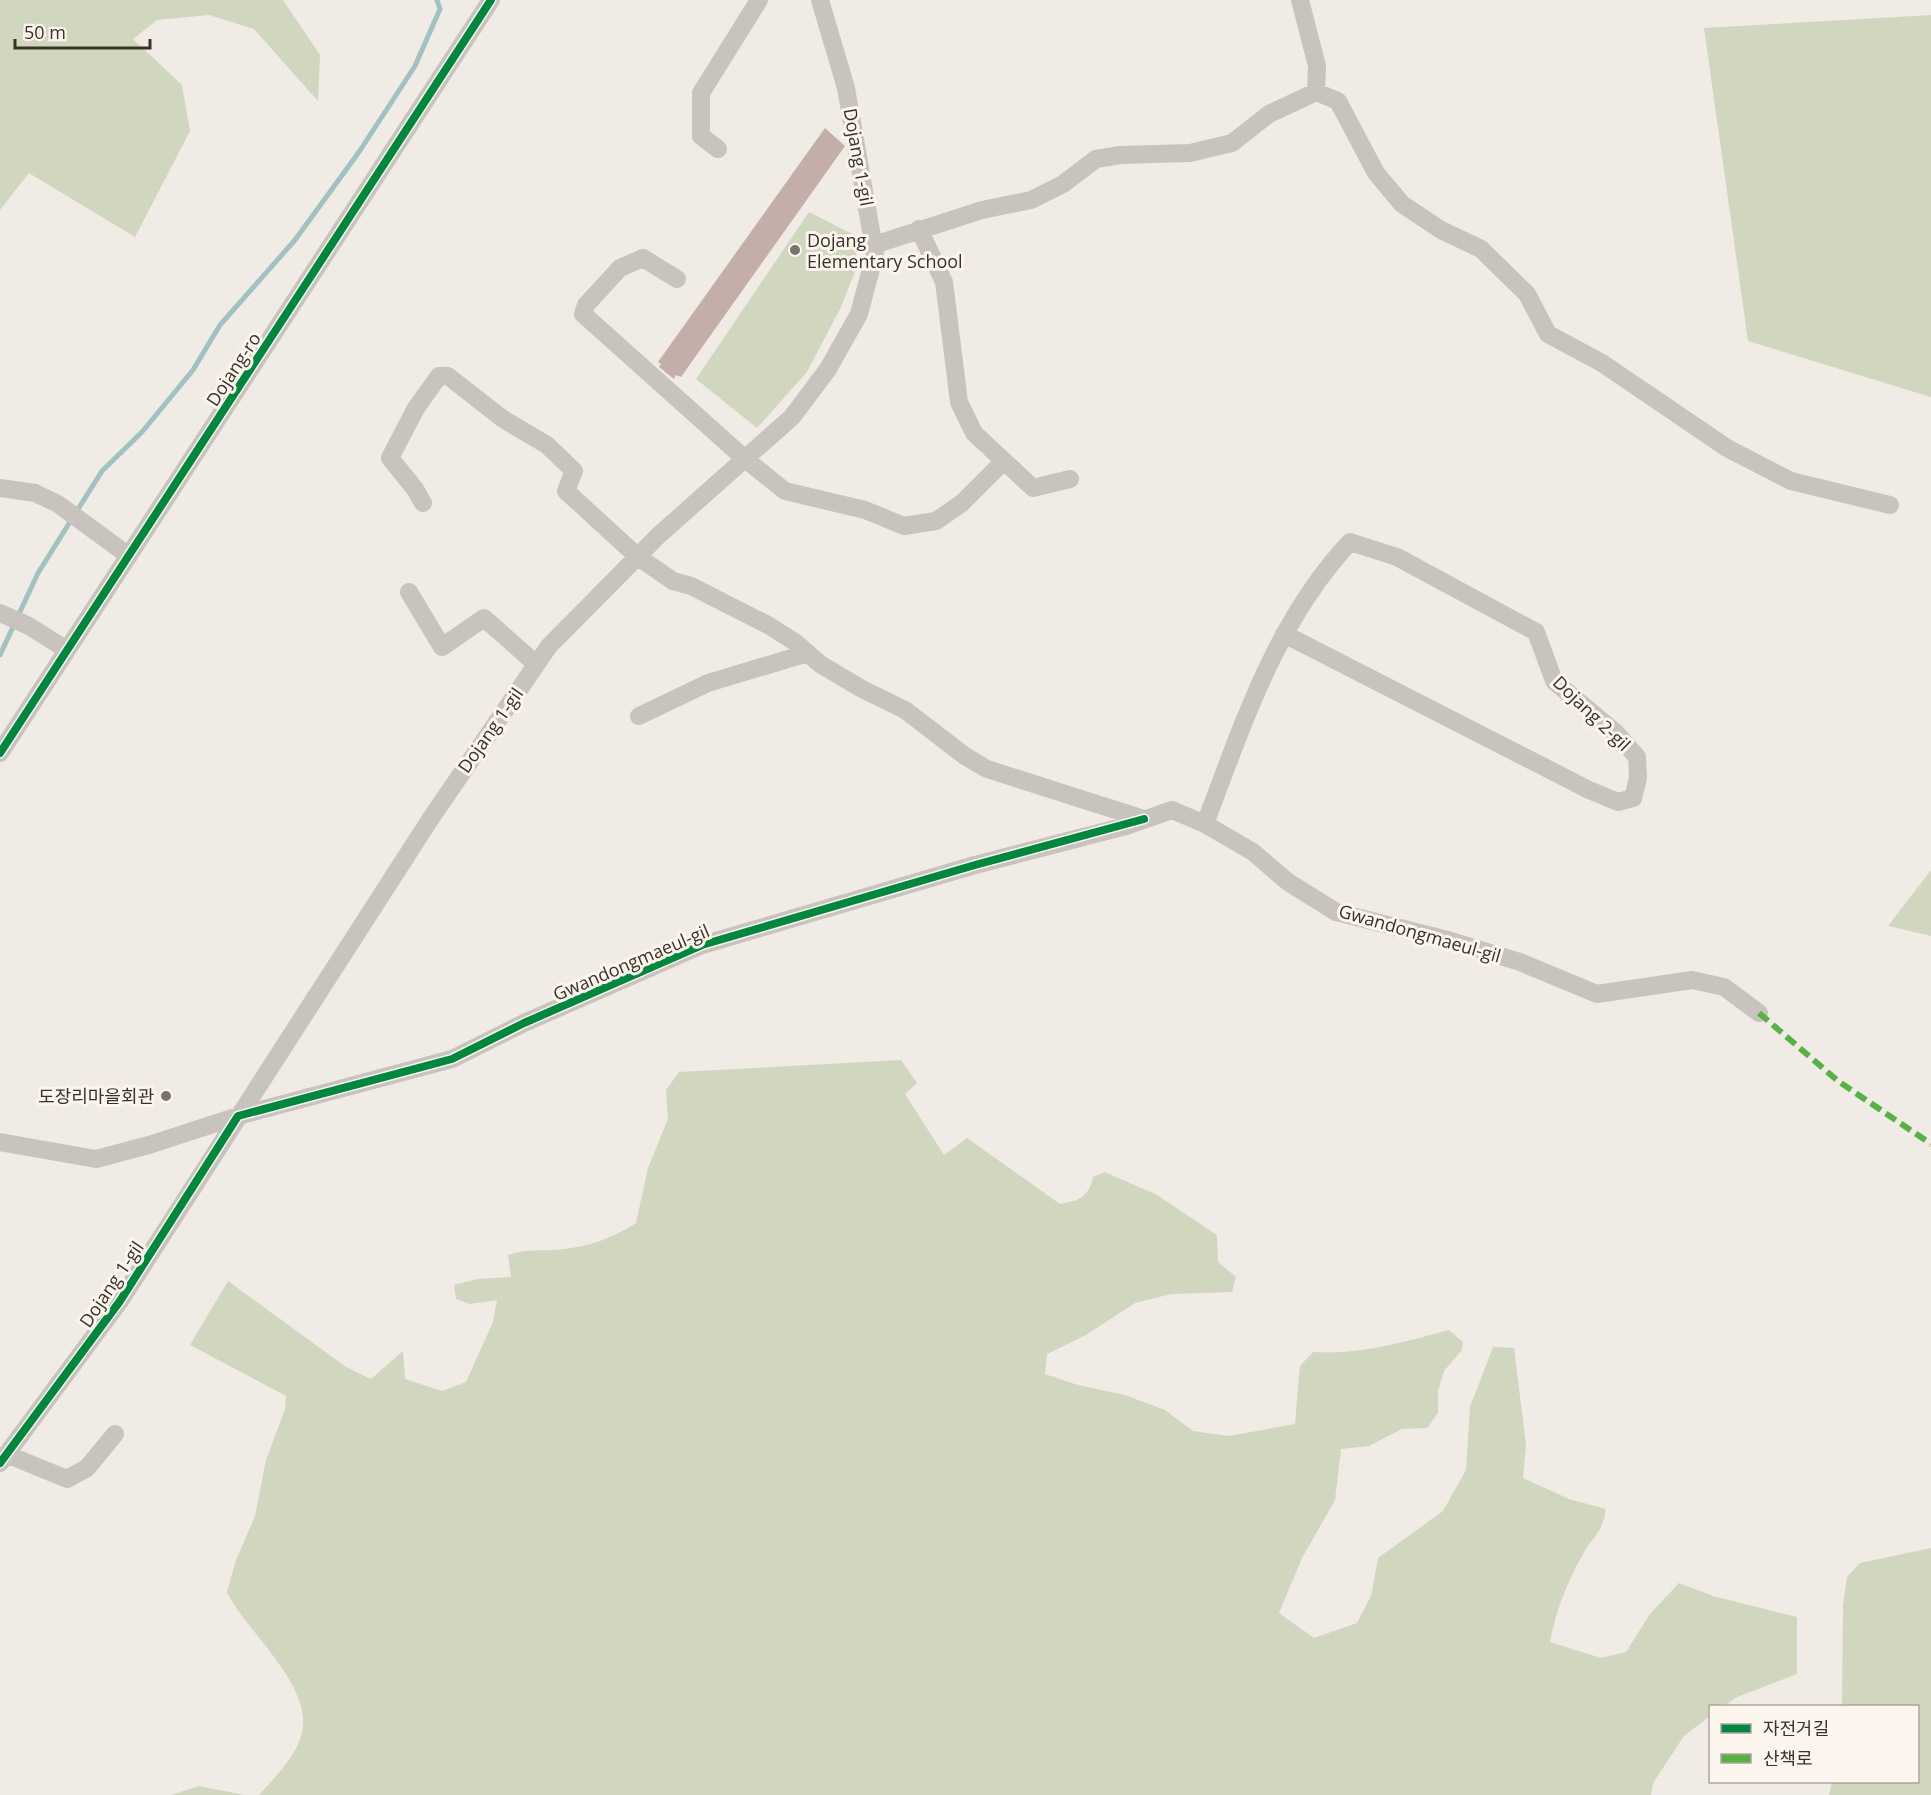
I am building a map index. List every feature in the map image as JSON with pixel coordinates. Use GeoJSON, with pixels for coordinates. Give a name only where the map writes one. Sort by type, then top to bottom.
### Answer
{"type":"FeatureCollection","features":[{"type":"Feature","properties":{"kind":"street","name":"Dojang-ro"},"geometry":{"type":"LineString","coordinates":[[0,753],[491,0]]}},
{"type":"Feature","properties":{"kind":"street"},"geometry":{"type":"LineString","coordinates":[[718,149],[701,136],[701,93],[759,0]]}},
{"type":"Feature","properties":{"kind":"street","name":"Dojang 1-gil"},"geometry":{"type":"LineString","coordinates":[[3,1458],[120,1301],[431,818],[549,646],[638,557],[744,458],[792,417],[828,369],[859,314],[875,254],[874,245],[846,88],[820,0]]}},
{"type":"Feature","properties":{"kind":"street"},"geometry":{"type":"LineString","coordinates":[[1300,0],[1317,66],[1316,92]]}},
{"type":"Feature","properties":{"kind":"street"},"geometry":{"type":"LineString","coordinates":[[874,245],[982,210],[1031,200],[1063,184],[1096,159],[1120,155],[1190,153],[1232,142],[1269,114],[1316,92],[1338,101],[1376,173],[1402,204],[1441,230],[1481,249],[1527,294],[1548,334],[1602,363],[1727,448],[1791,481],[1890,505]]}},
{"type":"Feature","properties":{"kind":"street"},"geometry":{"type":"LineString","coordinates":[[919,229],[944,282],[959,402],[974,433],[1033,488],[1070,479]]}},
{"type":"Feature","properties":{"kind":"street"},"geometry":{"type":"LineString","coordinates":[[677,279],[643,258],[620,268],[586,305],[583,314],[744,458],[785,491],[865,510],[904,526],[936,520],[962,503],[1004,461]]}},
{"type":"Feature","properties":{"kind":"street"},"geometry":{"type":"LineString","coordinates":[[423,503],[415,489],[390,458],[416,408],[439,376],[448,376],[504,419],[547,446],[574,471],[566,491],[638,557],[673,581],[692,586],[768,625],[820,664],[862,689],[905,710],[965,756],[987,769],[1144,819]]}},
{"type":"Feature","properties":{"kind":"street"},"geometry":{"type":"LineString","coordinates":[[0,488],[35,493],[58,504],[129,556]]}},
{"type":"Feature","properties":{"kind":"street","name":"Dojang 2-gil"},"geometry":{"type":"LineString","coordinates":[[1205,824],[1259,681],[1284,634],[1327,567],[1350,542],[1397,557],[1536,632],[1554,681],[1616,734],[1637,757],[1638,778],[1633,798],[1618,802],[1589,790],[1284,634]]}},
{"type":"Feature","properties":{"kind":"street"},"geometry":{"type":"LineString","coordinates":[[409,592],[442,647],[484,618],[536,664]]}},
{"type":"Feature","properties":{"kind":"street"},"geometry":{"type":"LineString","coordinates":[[0,613],[29,626],[67,650]]}},
{"type":"Feature","properties":{"kind":"street"},"geometry":{"type":"LineString","coordinates":[[639,716],[708,682],[808,653]]}},
{"type":"Feature","properties":{"kind":"street","name":"Gwandongmaeul-gil"},"geometry":{"type":"LineString","coordinates":[[0,1142],[96,1159],[238,1116],[452,1059],[524,1023],[702,945],[1172,810],[1205,824],[1253,852],[1288,882],[1336,912],[1448,940],[1520,962],[1597,994],[1692,980],[1724,987],[1759,1013]]}},
{"type":"Feature","properties":{"kind":"street"},"geometry":{"type":"LineString","coordinates":[[3,1458],[67,1479],[87,1468],[115,1434]]}},
{"type":"Feature","properties":{"kind":"green space"},"geometry":{"type":"Polygon","coordinates":[[[0,0],[283,0],[320,55],[318,101],[254,29],[209,15],[157,20],[133,39],[182,85],[190,131],[135,237],[29,173],[0,210],[0,0]]]}},
{"type":"Feature","properties":{"kind":"green space"},"geometry":{"type":"Polygon","coordinates":[[[1931,15],[1931,397],[1748,341],[1704,28],[1931,15]]]}},
{"type":"Feature","properties":{"kind":"green space"},"geometry":{"type":"Polygon","coordinates":[[[809,212],[852,234],[858,264],[841,307],[807,372],[757,428],[696,379],[809,212]]]}},
{"type":"Feature","properties":{"kind":"green space"},"geometry":{"type":"Polygon","coordinates":[[[1931,870],[1931,936],[1888,926],[1931,870]]]}},
{"type":"Feature","properties":{"kind":"green space"},"geometry":{"type":"Polygon","coordinates":[[[901,1060],[917,1083],[905,1094],[944,1155],[967,1138],[1060,1204],[1082,1197],[1089,1189],[1093,1177],[1105,1172],[1157,1195],[1217,1235],[1218,1262],[1236,1277],[1232,1292],[1171,1294],[1135,1303],[1086,1335],[1047,1354],[1045,1374],[1078,1385],[1125,1395],[1165,1410],[1193,1431],[1229,1436],[1295,1424],[1300,1366],[1313,1352],[1365,1350],[1449,1330],[1463,1342],[1462,1350],[1444,1371],[1438,1391],[1438,1413],[1427,1428],[1402,1429],[1369,1446],[1341,1449],[1335,1500],[1302,1558],[1279,1613],[1314,1638],[1357,1623],[1371,1596],[1378,1558],[1443,1511],[1466,1470],[1470,1407],[1493,1347],[1514,1348],[1526,1445],[1523,1478],[1569,1499],[1606,1509],[1600,1529],[1583,1554],[1567,1586],[1550,1642],[1601,1658],[1626,1652],[1650,1614],[1679,1583],[1713,1596],[1797,1617],[1797,1674],[1737,1697],[1725,1705],[1709,1705],[1709,1717],[1684,1736],[1653,1783],[1651,1795],[259,1795],[293,1754],[300,1739],[303,1720],[299,1701],[291,1682],[227,1592],[236,1560],[255,1516],[266,1460],[285,1409],[286,1396],[190,1345],[228,1281],[346,1367],[371,1379],[403,1351],[405,1379],[442,1391],[466,1382],[493,1322],[497,1300],[470,1304],[456,1299],[454,1285],[478,1279],[511,1277],[508,1255],[584,1246],[611,1237],[636,1223],[648,1168],[668,1119],[666,1090],[679,1072],[901,1060]]]}},
{"type":"Feature","properties":{"kind":"green space"},"geometry":{"type":"Polygon","coordinates":[[[1931,1548],[1931,1795],[1829,1795],[1832,1783],[1919,1783],[1919,1705],[1842,1705],[1843,1605],[1847,1577],[1860,1563],[1931,1548]]]}},
{"type":"Feature","properties":{"kind":"green space"},"geometry":{"type":"Polygon","coordinates":[[[199,1786],[244,1795],[171,1795],[199,1786]]]}},
{"type":"Feature","properties":{"kind":"building"},"geometry":{"type":"Polygon","coordinates":[[[825,128],[845,146],[681,377],[676,375],[674,379],[659,367],[661,364],[658,362],[825,128]]]}},
{"type":"Feature","properties":{"kind":"waterway"},"geometry":{"type":"LineString","coordinates":[[0,655],[38,573],[102,471],[142,432],[193,370],[220,325],[295,240],[359,152],[415,66],[440,9],[437,0]]}},
{"type":"Feature","properties":{"kind":"marked path"},"geometry":{"type":"LineString","coordinates":[[1759,1013],[1838,1081],[1931,1144]]}},
{"type":"Feature","properties":{"kind":"cycle path"},"geometry":{"type":"LineString","coordinates":[[0,753],[491,0]]}},
{"type":"Feature","properties":{"kind":"cycle path"},"geometry":{"type":"LineString","coordinates":[[0,1463],[120,1301],[238,1116],[452,1059],[524,1023],[702,945],[975,865],[1144,819]]}},
{"type":"Feature","properties":{"kind":"place","name":"Dojang Elementary School"},"geometry":{"type":"Point","coordinates":[795,250]}},
{"type":"Feature","properties":{"kind":"place","name":"도장리마을회관"},"geometry":{"type":"Point","coordinates":[166,1096]}}]}
